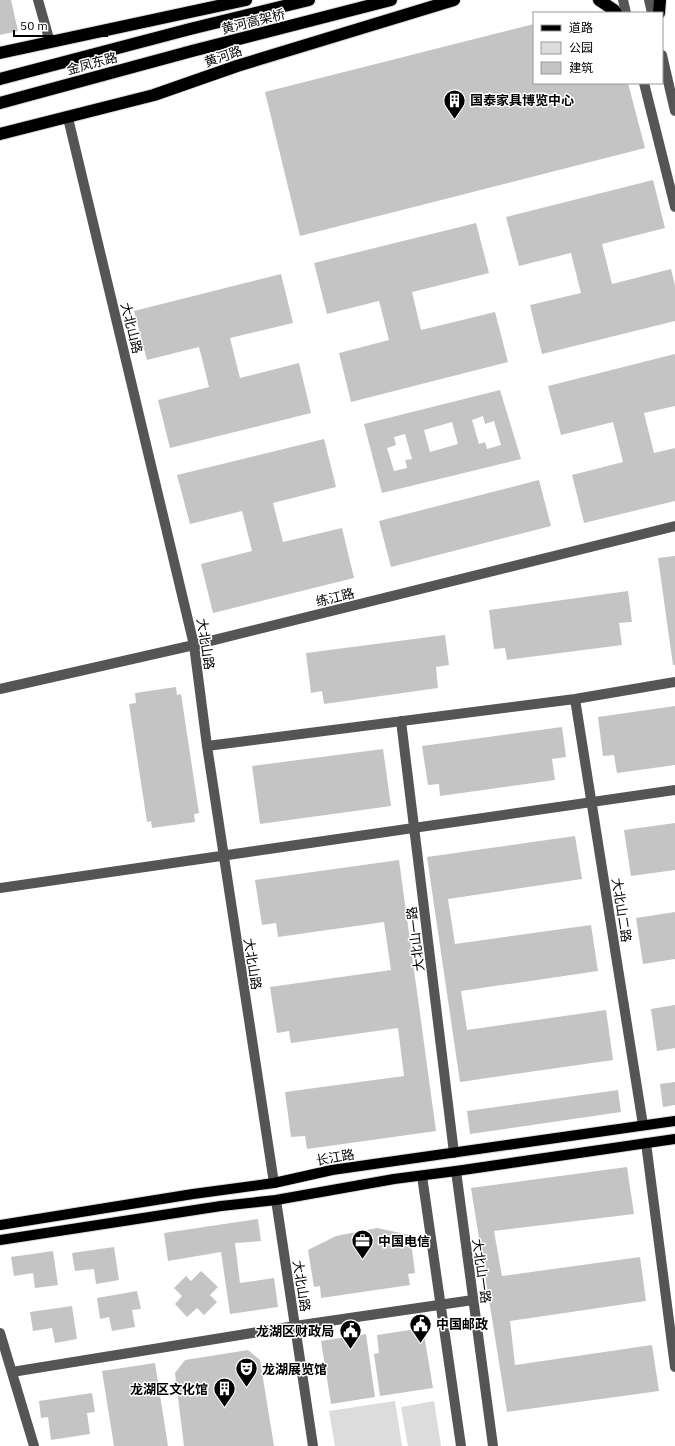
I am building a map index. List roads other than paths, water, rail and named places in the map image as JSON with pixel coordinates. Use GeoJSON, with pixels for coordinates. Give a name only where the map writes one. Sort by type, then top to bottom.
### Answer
{"type":"FeatureCollection","features":[{"type":"Feature","properties":{"kind":"highway"},"geometry":{"type":"LineString","coordinates":[[0,53],[246,0]]}},
{"type":"Feature","properties":{"kind":"highway","name":"黄河高架桥"},"geometry":{"type":"LineString","coordinates":[[0,79],[190,29],[309,0]]}},
{"type":"Feature","properties":{"kind":"highway","name":"黄河高架桥"},"geometry":{"type":"LineString","coordinates":[[192,51],[390,0]]}},
{"type":"Feature","properties":{"kind":"highway","name":"黄河路"},"geometry":{"type":"LineString","coordinates":[[0,134],[154,95],[237,66],[454,0]]}},
{"type":"Feature","properties":{"kind":"highway"},"geometry":{"type":"LineString","coordinates":[[599,0],[615,12]]}},
{"type":"Feature","properties":{"kind":"highway"},"geometry":{"type":"LineString","coordinates":[[659,12],[660,0]]}},
{"type":"Feature","properties":{"kind":"highway","name":"金凤东路"},"geometry":{"type":"LineString","coordinates":[[0,103],[192,51]]}},
{"type":"Feature","properties":{"kind":"main road","name":"长江路"},"geometry":{"type":"LineString","coordinates":[[0,1225],[193,1194],[274,1183],[332,1170],[675,1121]]}},
{"type":"Feature","properties":{"kind":"main road"},"geometry":{"type":"LineString","coordinates":[[0,1240],[276,1200],[394,1179],[675,1139]]}},
{"type":"Feature","properties":{"kind":"street"},"geometry":{"type":"LineString","coordinates":[[38,0],[50,42]]}},
{"type":"Feature","properties":{"kind":"street"},"geometry":{"type":"LineString","coordinates":[[623,0],[626,12]]}},
{"type":"Feature","properties":{"kind":"street"},"geometry":{"type":"LineString","coordinates":[[649,0],[652,12]]}},
{"type":"Feature","properties":{"kind":"street"},"geometry":{"type":"LineString","coordinates":[[663,59],[675,111]]}},
{"type":"Feature","properties":{"kind":"street"},"geometry":{"type":"LineString","coordinates":[[644,84],[675,207]]}},
{"type":"Feature","properties":{"kind":"street","name":"大北山路"},"geometry":{"type":"LineString","coordinates":[[68,118],[194,645],[223,855],[274,1183]]}},
{"type":"Feature","properties":{"kind":"street","name":"练江路"},"geometry":{"type":"LineString","coordinates":[[0,689],[194,645],[675,526]]}},
{"type":"Feature","properties":{"kind":"street"},"geometry":{"type":"LineString","coordinates":[[207,746],[575,699],[675,682]]}},
{"type":"Feature","properties":{"kind":"street","name":"大北山二路"},"geometry":{"type":"LineString","coordinates":[[575,699],[642,1125]]}},
{"type":"Feature","properties":{"kind":"street","name":"大北山一路"},"geometry":{"type":"LineString","coordinates":[[401,721],[454,1153]]}},
{"type":"Feature","properties":{"kind":"street"},"geometry":{"type":"LineString","coordinates":[[0,888],[675,790]]}},
{"type":"Feature","properties":{"kind":"street"},"geometry":{"type":"LineString","coordinates":[[646,1143],[675,1367]]}},
{"type":"Feature","properties":{"kind":"street","name":"大北山一路"},"geometry":{"type":"LineString","coordinates":[[456,1171],[493,1446]]}},
{"type":"Feature","properties":{"kind":"street"},"geometry":{"type":"LineString","coordinates":[[422,1176],[461,1446]]}},
{"type":"Feature","properties":{"kind":"street","name":"大北山路"},"geometry":{"type":"LineString","coordinates":[[276,1200],[313,1446]]}},
{"type":"Feature","properties":{"kind":"street"},"geometry":{"type":"LineString","coordinates":[[12,1372],[295,1326],[473,1300]]}},
{"type":"Feature","properties":{"kind":"street"},"geometry":{"type":"LineString","coordinates":[[0,1334],[34,1446]]}},
{"type":"Feature","properties":{"kind":"place","name":"国泰家具博览中心"},"geometry":{"type":"Point","coordinates":[454,120]}},
{"type":"Feature","properties":{"kind":"place","name":"中国电信"},"geometry":{"type":"Point","coordinates":[362,1260]}},
{"type":"Feature","properties":{"kind":"place","name":"中国邮政"},"geometry":{"type":"Point","coordinates":[421,1344]}},
{"type":"Feature","properties":{"kind":"place","name":"龙湖区财政局"},"geometry":{"type":"Point","coordinates":[350,1350]}},
{"type":"Feature","properties":{"kind":"place","name":"龙湖展览馆"},"geometry":{"type":"Point","coordinates":[247,1388]}},
{"type":"Feature","properties":{"kind":"place","name":"龙湖区文化馆"},"geometry":{"type":"Point","coordinates":[224,1408]}}]}
